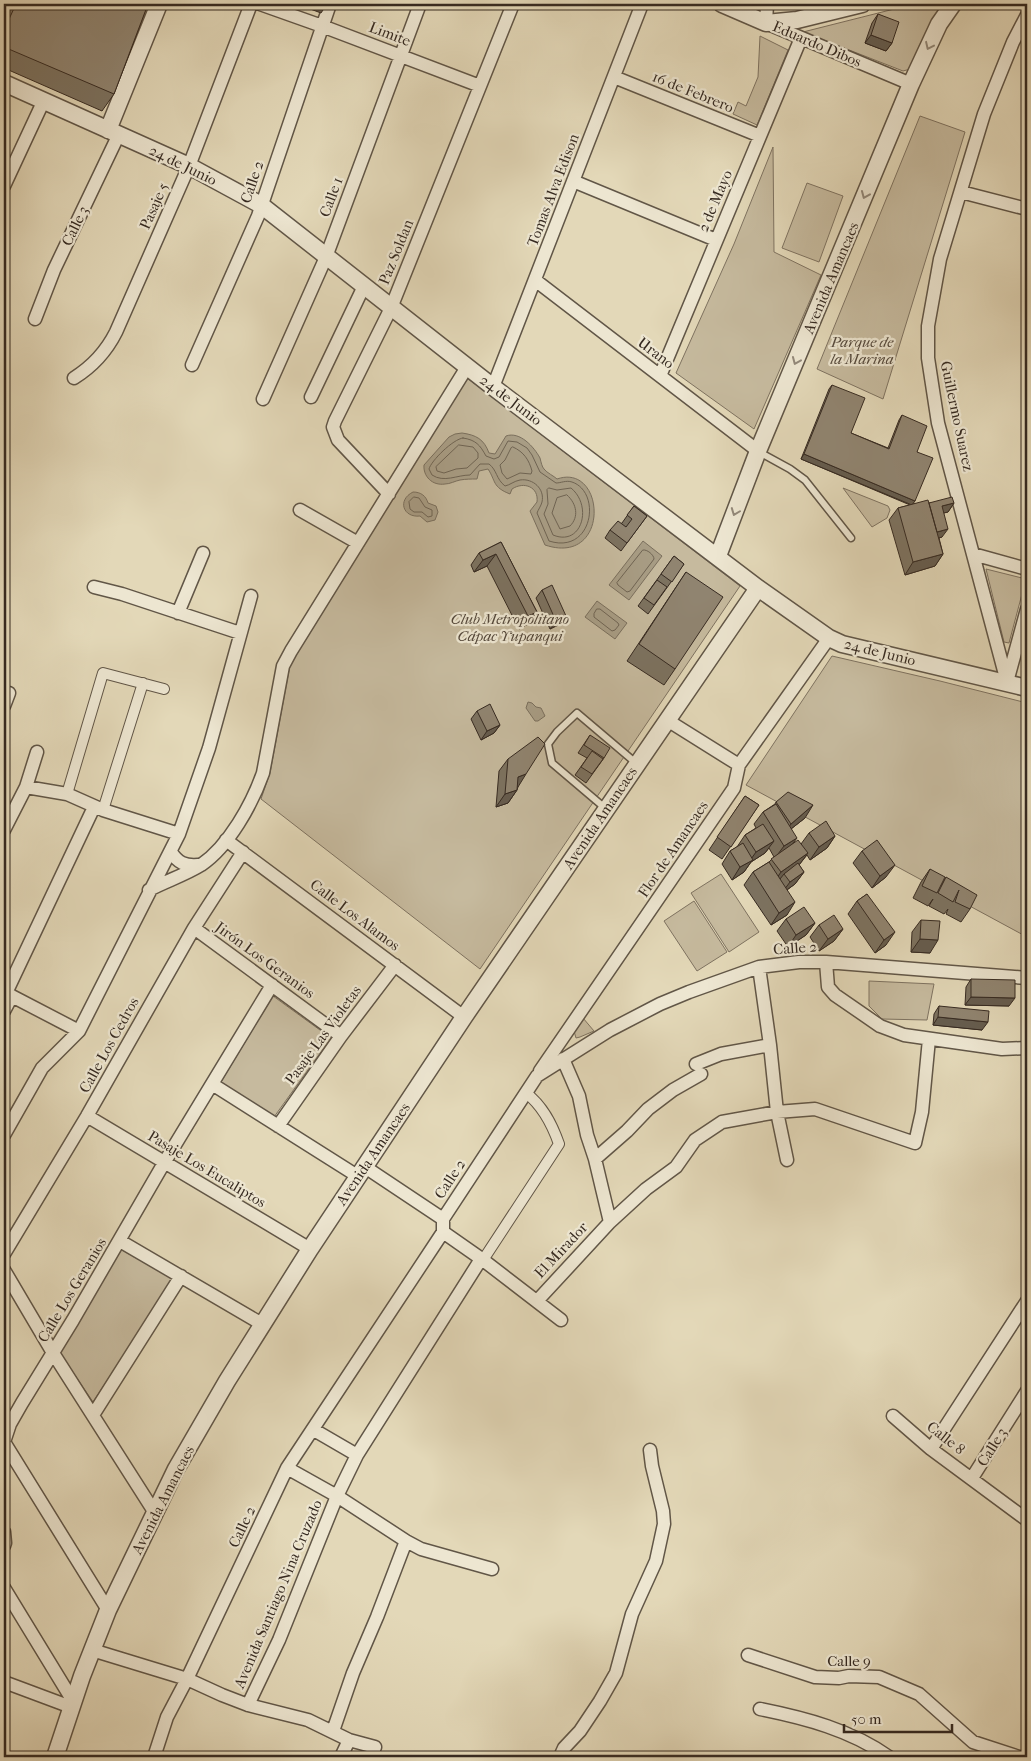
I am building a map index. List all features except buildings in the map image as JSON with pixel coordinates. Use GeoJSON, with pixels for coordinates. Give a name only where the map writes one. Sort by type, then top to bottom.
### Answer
{"type":"FeatureCollection","features":[{"type":"Feature","properties":{"kind":"street","name":"Calle 3"},"geometry":{"type":"LineString","coordinates":[[35,319],[113,132],[159,4]]}},
{"type":"Feature","properties":{"kind":"street","name":"Pasaje 5"},"geometry":{"type":"LineString","coordinates":[[74,378],[90,368],[108,348],[116,332],[189,166],[251,4]]}},
{"type":"Feature","properties":{"kind":"street","name":"Limite"},"geometry":{"type":"LineString","coordinates":[[260,4],[480,86]]}},
{"type":"Feature","properties":{"kind":"street","name":"Calle 2"},"geometry":{"type":"LineString","coordinates":[[192,365],[261,205],[330,4]]}},
{"type":"Feature","properties":{"kind":"street","name":"Calle 1"},"geometry":{"type":"LineString","coordinates":[[262,399],[326,257],[420,4]]}},
{"type":"Feature","properties":{"kind":"street","name":"Paz Soldan"},"geometry":{"type":"LineString","coordinates":[[389,494],[338,440],[334,427],[335,421],[392,308],[513,4]]}},
{"type":"Feature","properties":{"kind":"street","name":"Tomas Alva Edison"},"geometry":{"type":"LineString","coordinates":[[493,387],[642,4]]}},
{"type":"Feature","properties":{"kind":"street","name":"Eduardo Dibos"},"geometry":{"type":"LineString","coordinates":[[722,4],[911,84]]}},
{"type":"Feature","properties":{"kind":"street"},"geometry":{"type":"LineString","coordinates":[[767,4],[766,23],[797,20],[862,4]]}},
{"type":"Feature","properties":{"kind":"street","name":"Avenida Amancaes"},"geometry":{"type":"LineString","coordinates":[[718,556],[758,451],[911,84],[939,24],[953,4]]}},
{"type":"Feature","properties":{"kind":"street","name":"Guillermo Suarez"},"geometry":{"type":"LineString","coordinates":[[1007,682],[938,422],[928,358],[928,326],[940,259],[984,114],[1013,42],[1027,15]]}},
{"type":"Feature","properties":{"kind":"street","name":"2 de Mayo"},"geometry":{"type":"LineString","coordinates":[[660,376],[801,38]]}},
{"type":"Feature","properties":{"kind":"street","name":"16 de Febrero"},"geometry":{"type":"LineString","coordinates":[[614,78],[760,136]]}},
{"type":"Feature","properties":{"kind":"street","name":"24 de Junio"},"geometry":{"type":"LineString","coordinates":[[4,83],[189,166],[261,205],[493,387],[758,588],[830,638],[842,644],[1027,688]]}},
{"type":"Feature","properties":{"kind":"street"},"geometry":{"type":"LineString","coordinates":[[4,186],[44,100]]}},
{"type":"Feature","properties":{"kind":"street"},"geometry":{"type":"LineString","coordinates":[[573,181],[716,240]]}},
{"type":"Feature","properties":{"kind":"street"},"geometry":{"type":"LineString","coordinates":[[961,192],[1027,209]]}},
{"type":"Feature","properties":{"kind":"street","name":"Urano"},"geometry":{"type":"LineString","coordinates":[[535,280],[758,451]]}},
{"type":"Feature","properties":{"kind":"street"},"geometry":{"type":"LineString","coordinates":[[311,397],[364,286]]}},
{"type":"Feature","properties":{"kind":"street"},"geometry":{"type":"LineString","coordinates":[[149,890],[201,865],[215,853],[226,840],[254,794],[263,773],[283,666],[467,367]]}},
{"type":"Feature","properties":{"kind":"street"},"geometry":{"type":"LineString","coordinates":[[300,510],[358,543]]}},
{"type":"Feature","properties":{"kind":"street"},"geometry":{"type":"LineString","coordinates":[[178,613],[203,553]]}},
{"type":"Feature","properties":{"kind":"street"},"geometry":{"type":"LineString","coordinates":[[973,554],[1027,569]]}},
{"type":"Feature","properties":{"kind":"street"},"geometry":{"type":"LineString","coordinates":[[94,587],[122,594],[240,633]]}},
{"type":"Feature","properties":{"kind":"street","name":"Avenida Amancaes"},"geometry":{"type":"LineString","coordinates":[[55,1757],[72,1704],[108,1610],[176,1469],[262,1324],[464,1017],[758,588]]}},
{"type":"Feature","properties":{"kind":"street"},"geometry":{"type":"LineString","coordinates":[[4,1135],[42,1068],[78,1032],[149,890],[171,852],[209,748],[251,596]]}},
{"type":"Feature","properties":{"kind":"street"},"geometry":{"type":"LineString","coordinates":[[1007,682],[1027,609]]}},
{"type":"Feature","properties":{"kind":"street","name":"Flor de Amancaes"},"geometry":{"type":"LineString","coordinates":[[537,1076],[734,788],[739,765],[830,638]]}},
{"type":"Feature","properties":{"kind":"street"},"geometry":{"type":"LineString","coordinates":[[67,794],[103,673],[164,689]]}},
{"type":"Feature","properties":{"kind":"street"},"geometry":{"type":"LineString","coordinates":[[4,1011],[7,994],[99,808],[143,683]]}},
{"type":"Feature","properties":{"kind":"street"},"geometry":{"type":"LineString","coordinates":[[4,706],[9,693]]}},
{"type":"Feature","properties":{"kind":"street"},"geometry":{"type":"LineString","coordinates":[[667,720],[739,765]]}},
{"type":"Feature","properties":{"kind":"street"},"geometry":{"type":"LineString","coordinates":[[4,830],[26,787],[37,752]]}},
{"type":"Feature","properties":{"kind":"street"},"geometry":{"type":"LineString","coordinates":[[26,787],[67,794],[99,808],[179,834]]}},
{"type":"Feature","properties":{"kind":"street","name":"Calle Los Alamos"},"geometry":{"type":"LineString","coordinates":[[226,840],[464,1017]]}},
{"type":"Feature","properties":{"kind":"street"},"geometry":{"type":"LineString","coordinates":[[171,852],[176,860],[182,864],[189,866],[201,865]]}},
{"type":"Feature","properties":{"kind":"street","name":"Calle Los Cedros"},"geometry":{"type":"LineString","coordinates":[[4,1254],[87,1116],[194,928],[243,852]]}},
{"type":"Feature","properties":{"kind":"street","name":"Jirón Los Geranios"},"geometry":{"type":"LineString","coordinates":[[194,928],[341,1036]]}},
{"type":"Feature","properties":{"kind":"street","name":"Calle 2"},"geometry":{"type":"LineString","coordinates":[[154,1757],[167,1717],[187,1679],[287,1468],[314,1430],[443,1232],[443,1219],[537,1076],[610,1030],[660,1004],[759,967],[799,962],[826,962],[1027,978]]}},
{"type":"Feature","properties":{"kind":"street"},"geometry":{"type":"LineString","coordinates":[[826,962],[828,987],[835,995],[880,1026],[904,1036],[929,1040],[1002,1048],[1027,1048]]}},
{"type":"Feature","properties":{"kind":"street","name":"Pasaje Las Violetas"},"geometry":{"type":"LineString","coordinates":[[278,1126],[341,1036],[395,965]]}},
{"type":"Feature","properties":{"kind":"street"},"geometry":{"type":"LineString","coordinates":[[759,967],[777,1112],[787,1160]]}},
{"type":"Feature","properties":{"kind":"street","name":"Calle Los Geranios"},"geometry":{"type":"LineString","coordinates":[[108,1610],[4,1442],[10,1424],[120,1241],[164,1163],[272,985]]}},
{"type":"Feature","properties":{"kind":"street"},"geometry":{"type":"LineString","coordinates":[[7,994],[78,1032]]}},
{"type":"Feature","properties":{"kind":"street","name":"El Mirador"},"geometry":{"type":"LineString","coordinates":[[537,1301],[610,1222],[646,1189],[676,1167],[695,1140],[722,1122],[777,1112],[815,1109],[915,1143],[922,1112],[929,1040]]}},
{"type":"Feature","properties":{"kind":"street"},"geometry":{"type":"LineString","coordinates":[[595,1159],[627,1131],[648,1109],[698,1069],[721,1054],[770,1046]]}},
{"type":"Feature","properties":{"kind":"street"},"geometry":{"type":"LineString","coordinates":[[563,1059],[579,1096],[587,1135],[595,1159],[610,1222]]}},
{"type":"Feature","properties":{"kind":"street"},"geometry":{"type":"LineString","coordinates":[[212,1084],[278,1126],[443,1219]]}},
{"type":"Feature","properties":{"kind":"street"},"geometry":{"type":"LineString","coordinates":[[482,1259],[559,1144],[552,1124],[535,1100],[526,1093]]}},
{"type":"Feature","properties":{"kind":"street","name":"Pasaje Los Eucaliptos"},"geometry":{"type":"LineString","coordinates":[[87,1116],[310,1249]]}},
{"type":"Feature","properties":{"kind":"street"},"geometry":{"type":"LineString","coordinates":[[443,1232],[482,1259],[561,1320]]}},
{"type":"Feature","properties":{"kind":"street"},"geometry":{"type":"LineString","coordinates":[[120,1241],[262,1324]]}},
{"type":"Feature","properties":{"kind":"street","name":"Avenida Santiago Nina Cruzado"},"geometry":{"type":"LineString","coordinates":[[248,1705],[279,1640],[337,1496],[357,1455],[482,1259]]}},
{"type":"Feature","properties":{"kind":"street"},"geometry":{"type":"LineString","coordinates":[[4,1270],[53,1353],[155,1513]]}},
{"type":"Feature","properties":{"kind":"street"},"geometry":{"type":"LineString","coordinates":[[93,1415],[181,1276]]}},
{"type":"Feature","properties":{"kind":"street"},"geometry":{"type":"LineString","coordinates":[[931,1449],[1027,1301]]}},
{"type":"Feature","properties":{"kind":"street","name":"Calle 3"},"geometry":{"type":"LineString","coordinates":[[972,1478],[1027,1391]]}},
{"type":"Feature","properties":{"kind":"street","name":"Calle 8"},"geometry":{"type":"LineString","coordinates":[[893,1416],[931,1449],[1027,1520]]}},
{"type":"Feature","properties":{"kind":"street"},"geometry":{"type":"LineString","coordinates":[[314,1430],[357,1455]]}},
{"type":"Feature","properties":{"kind":"street"},"geometry":{"type":"LineString","coordinates":[[560,1757],[564,1748],[585,1724],[616,1673],[632,1614],[656,1561],[664,1524],[650,1450]]}},
{"type":"Feature","properties":{"kind":"street"},"geometry":{"type":"LineString","coordinates":[[287,1468],[337,1496],[421,1549],[492,1569]]}},
{"type":"Feature","properties":{"kind":"street"},"geometry":{"type":"LineString","coordinates":[[4,1532],[4,1546]]}},
{"type":"Feature","properties":{"kind":"street"},"geometry":{"type":"LineString","coordinates":[[333,1731],[353,1672],[378,1617],[406,1541]]}},
{"type":"Feature","properties":{"kind":"street"},"geometry":{"type":"LineString","coordinates":[[4,1588],[72,1704]]}},
{"type":"Feature","properties":{"kind":"street"},"geometry":{"type":"LineString","coordinates":[[92,1650],[187,1679],[248,1705],[308,1720],[349,1740],[375,1747],[371,1757]]}},
{"type":"Feature","properties":{"kind":"street","name":"Calle 9"},"geometry":{"type":"LineString","coordinates":[[748,1655],[815,1677],[879,1677],[919,1694],[973,1742],[1019,1757]]}},
{"type":"Feature","properties":{"kind":"street"},"geometry":{"type":"LineString","coordinates":[[4,1682],[72,1704]]}},
{"type":"Feature","properties":{"kind":"street"},"geometry":{"type":"LineString","coordinates":[[760,1709],[805,1718],[848,1734],[889,1757]]}},
{"type":"Feature","properties":{"kind":"street"},"geometry":{"type":"LineString","coordinates":[[341,1757],[349,1740]]}},
{"type":"Feature","properties":{"kind":"lane"},"geometry":{"type":"LineString","coordinates":[[758,451],[805,480],[851,538]]}},
{"type":"Feature","properties":{"kind":"lane"},"geometry":{"type":"LineString","coordinates":[[606,809],[552,763],[548,744],[557,732],[577,713],[637,764]]}},
{"type":"Feature","properties":{"kind":"green space"},"geometry":{"type":"Polygon","coordinates":[[[914,4],[944,4],[914,68],[903,71],[803,32],[914,4]]]}},
{"type":"Feature","properties":{"kind":"green space"},"geometry":{"type":"Polygon","coordinates":[[[760,36],[788,50],[757,125],[733,114],[738,102],[746,106],[758,77],[760,36]]]}},
{"type":"Feature","properties":{"kind":"green space","name":"Parque de la Marina"},"geometry":{"type":"Polygon","coordinates":[[[920,116],[965,132],[883,399],[817,369],[920,116]]]}},
{"type":"Feature","properties":{"kind":"green space"},"geometry":{"type":"Polygon","coordinates":[[[773,147],[774,252],[821,275],[754,429],[676,373],[734,244],[773,147]]]}},
{"type":"Feature","properties":{"kind":"green space"},"geometry":{"type":"Polygon","coordinates":[[[807,183],[843,196],[819,262],[782,248],[807,183]]]}},
{"type":"Feature","properties":{"kind":"green space","name":"Club Metropolitano Cápac Yupanqui"},"geometry":{"type":"Polygon","coordinates":[[[467,378],[740,586],[480,969],[261,799],[270,773],[290,665],[467,378]]]}},
{"type":"Feature","properties":{"kind":"green space"},"geometry":{"type":"Polygon","coordinates":[[[843,488],[888,506],[890,510],[887,518],[872,527],[843,488]]]}},
{"type":"Feature","properties":{"kind":"green space"},"geometry":{"type":"Polygon","coordinates":[[[986,569],[1026,579],[1009,643],[1004,642],[986,569]]]}},
{"type":"Feature","properties":{"kind":"green space"},"geometry":{"type":"Polygon","coordinates":[[[832,656],[1027,703],[1027,937],[746,785],[832,656]]]}},
{"type":"Feature","properties":{"kind":"green space"},"geometry":{"type":"Polygon","coordinates":[[[721,874],[759,932],[729,952],[691,893],[721,874]]]}},
{"type":"Feature","properties":{"kind":"green space"},"geometry":{"type":"Polygon","coordinates":[[[694,901],[727,952],[697,971],[664,921],[694,901]]]}},
{"type":"Feature","properties":{"kind":"green space"},"geometry":{"type":"Polygon","coordinates":[[[869,981],[934,984],[927,1020],[882,1019],[869,1006],[869,981]]]}},
{"type":"Feature","properties":{"kind":"green space"},"geometry":{"type":"Polygon","coordinates":[[[273,996],[331,1038],[274,1117],[221,1082],[273,996]]]}},
{"type":"Feature","properties":{"kind":"green space"},"geometry":{"type":"Polygon","coordinates":[[[583,1018],[594,1031],[576,1038],[574,1031],[583,1018]]]}},
{"type":"Feature","properties":{"kind":"green space"},"geometry":{"type":"Polygon","coordinates":[[[120,1249],[173,1279],[93,1402],[60,1353],[120,1249]]]}},
{"type":"Feature","properties":{"kind":"water"},"geometry":{"type":"Polygon","coordinates":[[[462,433],[479,438],[485,444],[489,453],[495,454],[506,436],[511,435],[521,438],[534,449],[540,458],[543,468],[547,472],[557,479],[573,478],[585,485],[592,498],[594,514],[591,529],[582,542],[566,548],[545,545],[530,511],[537,502],[536,493],[533,489],[521,486],[512,489],[510,494],[497,486],[488,469],[479,471],[477,479],[462,480],[449,484],[432,482],[425,473],[424,465],[449,437],[462,433]]]}},
{"type":"Feature","properties":{"kind":"water"},"geometry":{"type":"Polygon","coordinates":[[[413,492],[421,494],[428,503],[436,506],[438,512],[435,520],[427,522],[420,516],[414,516],[406,511],[404,508],[405,499],[413,492]]]}},
{"type":"Feature","properties":{"kind":"water"},"geometry":{"type":"Polygon","coordinates":[[[643,541],[662,556],[629,600],[609,585],[643,541]]]}},
{"type":"Feature","properties":{"kind":"water"},"geometry":{"type":"Polygon","coordinates":[[[597,601],[627,623],[615,639],[585,617],[597,601]]]}},
{"type":"Feature","properties":{"kind":"water"},"geometry":{"type":"Polygon","coordinates":[[[528,702],[541,708],[545,716],[535,721],[526,708],[528,702]]]}}]}
